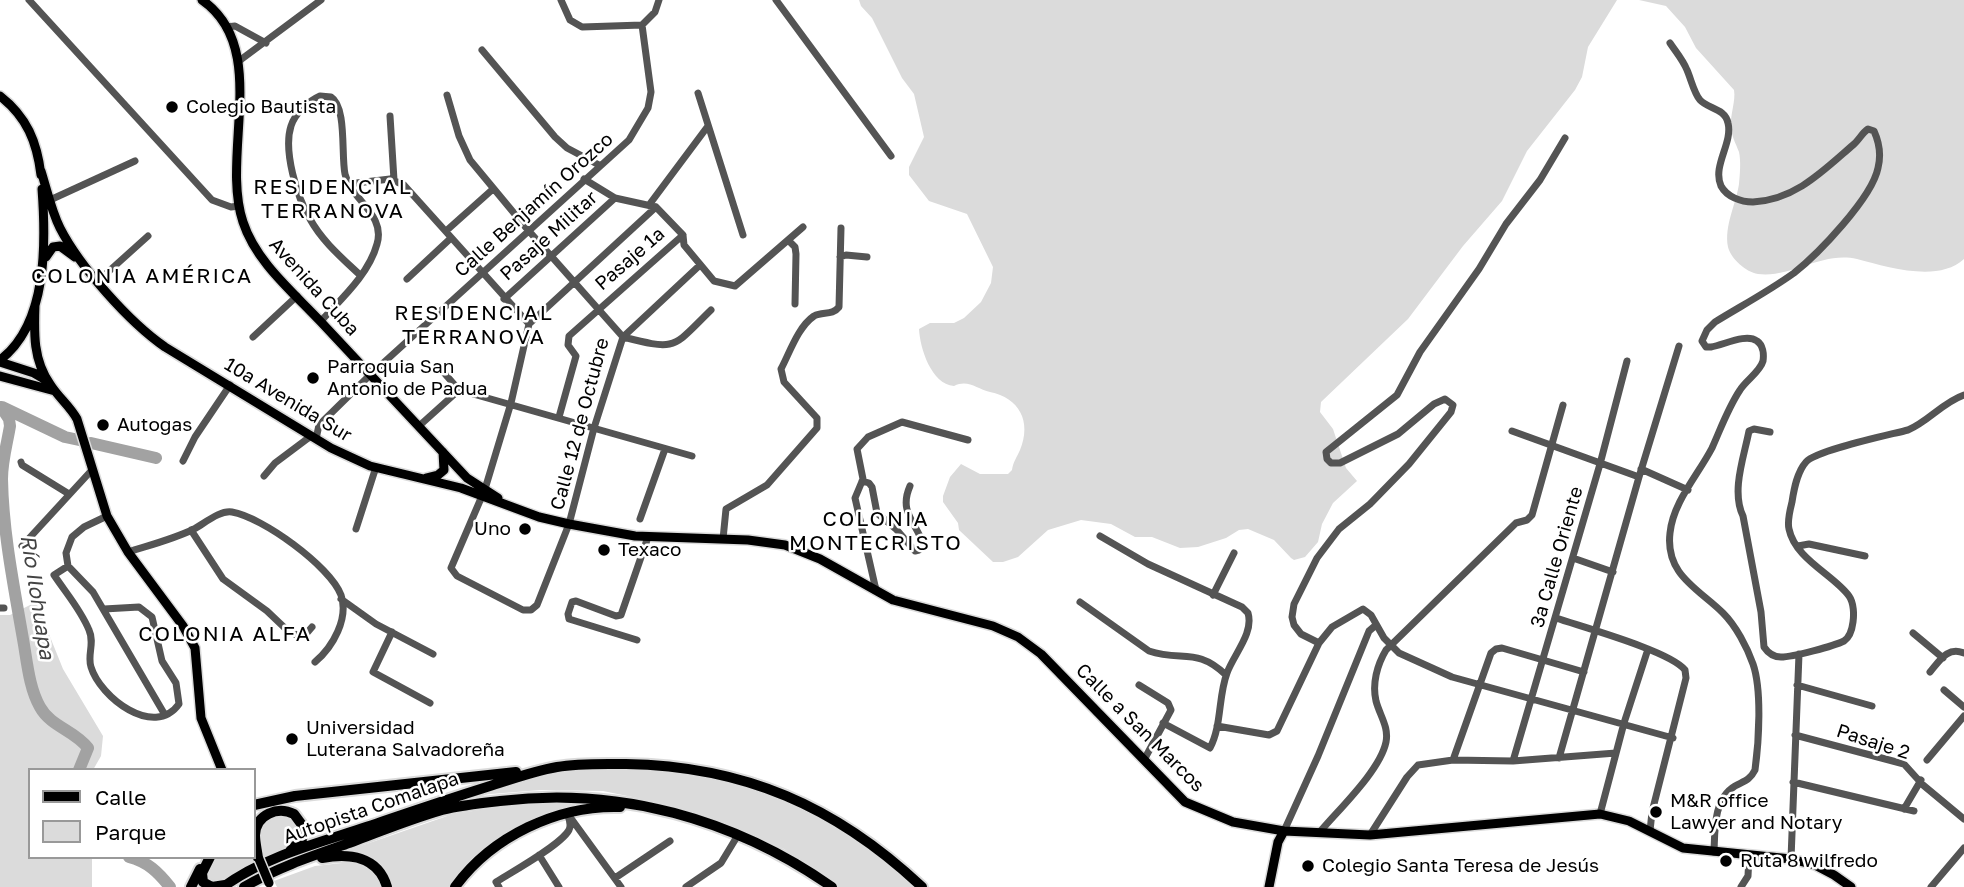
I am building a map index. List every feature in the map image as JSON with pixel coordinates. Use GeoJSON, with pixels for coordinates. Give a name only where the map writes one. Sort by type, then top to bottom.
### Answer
{"type":"FeatureCollection","features":[{"type":"Feature","properties":{"kind":"highway","name":"Autopista Comalapa"},"geometry":{"type":"LineString","coordinates":[[244,887],[279,864],[424,807],[557,767],[613,764],[663,765],[732,776],[761,786],[848,827],[878,848],[922,887]]}},
{"type":"Feature","properties":{"kind":"highway"},"geometry":{"type":"LineString","coordinates":[[256,805],[295,796],[557,767]]}},
{"type":"Feature","properties":{"kind":"highway","name":"Autopista Comalapa"},"geometry":{"type":"LineString","coordinates":[[224,886],[249,870],[279,864],[443,810],[516,799],[560,798],[621,801],[675,812],[738,835],[805,869],[832,887]]}},
{"type":"Feature","properties":{"kind":"highway"},"geometry":{"type":"LineString","coordinates":[[455,887],[475,864],[534,824],[567,814],[609,807],[675,812]]}},
{"type":"Feature","properties":{"kind":"highway"},"geometry":{"type":"LineString","coordinates":[[256,831],[258,824],[270,813],[285,810],[299,818],[305,832],[279,864]]}},
{"type":"Feature","properties":{"kind":"highway"},"geometry":{"type":"LineString","coordinates":[[279,864],[353,856],[377,868],[387,887]]}},
{"type":"Feature","properties":{"kind":"highway"},"geometry":{"type":"LineString","coordinates":[[207,859],[202,873],[203,882],[212,887],[224,886]]}},
{"type":"Feature","properties":{"kind":"highway"},"geometry":{"type":"LineString","coordinates":[[191,887],[207,859]]}},
{"type":"Feature","properties":{"kind":"main road","name":"Avenida Cuba"},"geometry":{"type":"LineString","coordinates":[[202,0],[223,20],[239,61],[239,206],[243,224],[258,252],[467,478],[483,492],[505,503]]}},
{"type":"Feature","properties":{"kind":"main road","name":"10a Avenida Sur"},"geometry":{"type":"LineString","coordinates":[[0,96],[17,111],[32,134],[41,171],[62,231],[98,281],[154,339],[351,458],[376,467],[483,492]]}},
{"type":"Feature","properties":{"kind":"main road","name":"10a Avenida Sur"},"geometry":{"type":"LineString","coordinates":[[41,171],[46,225],[44,262]]}},
{"type":"Feature","properties":{"kind":"main road","name":"10a Avenida Sur"},"geometry":{"type":"LineString","coordinates":[[44,262],[51,249],[60,246],[86,266]]}},
{"type":"Feature","properties":{"kind":"main road"},"geometry":{"type":"LineString","coordinates":[[44,262],[35,305],[35,346],[48,381],[77,419],[107,516],[128,552],[183,626],[195,648],[201,718],[221,768]]}},
{"type":"Feature","properties":{"kind":"main road"},"geometry":{"type":"LineString","coordinates":[[35,305],[20,339],[0,361],[48,381]]}},
{"type":"Feature","properties":{"kind":"main road"},"geometry":{"type":"LineString","coordinates":[[0,376],[55,391]]}},
{"type":"Feature","properties":{"kind":"main road"},"geometry":{"type":"LineString","coordinates":[[424,478],[438,475],[444,470],[443,453]]}},
{"type":"Feature","properties":{"kind":"main road","name":"Calle a San Marcos"},"geometry":{"type":"LineString","coordinates":[[505,503],[539,517],[648,537],[723,539],[785,545],[820,559],[893,600],[977,620],[1018,637],[1041,654],[1070,682],[1177,795],[1200,810],[1233,822],[1284,831],[1370,835],[1600,814],[1617,816],[1683,848],[1791,859],[1815,865],[1851,887]]}},
{"type":"Feature","properties":{"kind":"main road"},"geometry":{"type":"LineString","coordinates":[[1269,887],[1278,842],[1284,831]]}},
{"type":"Feature","properties":{"kind":"main road"},"geometry":{"type":"LineString","coordinates":[[257,855],[270,886]]}},
{"type":"Feature","properties":{"kind":"street"},"geometry":{"type":"LineString","coordinates":[[29,0],[212,200],[231,207],[239,206]]}},
{"type":"Feature","properties":{"kind":"street"},"geometry":{"type":"LineString","coordinates":[[239,61],[267,43],[321,0]]}},
{"type":"Feature","properties":{"kind":"street"},"geometry":{"type":"LineString","coordinates":[[562,0],[570,20],[582,27],[642,25],[655,12],[659,0]]}},
{"type":"Feature","properties":{"kind":"street"},"geometry":{"type":"LineString","coordinates":[[777,1],[891,156]]}},
{"type":"Feature","properties":{"kind":"street","name":"Calle Benjamín Orozco"},"geometry":{"type":"LineString","coordinates":[[314,437],[319,425],[370,375],[629,140],[648,108],[651,92],[642,25]]}},
{"type":"Feature","properties":{"kind":"street"},"geometry":{"type":"LineString","coordinates":[[226,27],[235,26],[267,43]]}},
{"type":"Feature","properties":{"kind":"street"},"geometry":{"type":"LineString","coordinates":[[1670,43],[1687,69],[1697,96],[1724,115],[1728,123],[1728,138],[1718,176],[1726,192],[1739,200],[1755,202],[1788,196],[1830,166],[1868,129],[1874,131],[1879,147],[1878,168],[1872,184],[1819,250],[1790,275],[1715,322],[1702,341],[1706,347],[1750,339],[1762,346],[1763,356],[1759,368],[1739,392],[1712,447],[1674,513],[1669,536],[1672,558],[1686,582],[1733,624],[1752,661],[1758,680],[1755,770],[1748,780],[1734,786],[1723,798],[1715,821],[1714,852]]}},
{"type":"Feature","properties":{"kind":"street"},"geometry":{"type":"LineString","coordinates":[[482,50],[555,137],[567,148],[599,165]]}},
{"type":"Feature","properties":{"kind":"street"},"geometry":{"type":"LineString","coordinates":[[698,93],[743,234]]}},
{"type":"Feature","properties":{"kind":"street","name":"Calle 12 de Octubre"},"geometry":{"type":"LineString","coordinates":[[447,95],[470,160],[493,190],[623,337],[594,428],[569,524],[537,605],[531,610],[523,610],[457,576],[452,568],[483,492]]}},
{"type":"Feature","properties":{"kind":"street"},"geometry":{"type":"LineString","coordinates":[[321,321],[360,275],[377,245],[379,230],[374,218],[348,184],[343,163],[340,108],[331,97],[320,96],[300,111],[291,123],[289,144],[292,170],[299,196],[310,219],[324,239],[360,275]]}},
{"type":"Feature","properties":{"kind":"street"},"geometry":{"type":"LineString","coordinates":[[390,117],[394,180]]}},
{"type":"Feature","properties":{"kind":"street"},"geometry":{"type":"LineString","coordinates":[[483,492],[511,404],[529,324],[653,206],[708,126]]}},
{"type":"Feature","properties":{"kind":"street"},"geometry":{"type":"LineString","coordinates":[[1319,643],[1301,634],[1292,617],[1294,604],[1317,558],[1339,529],[1370,504],[1409,464],[1451,412],[1453,405],[1445,399],[1434,404],[1398,434],[1340,463],[1327,459],[1326,452],[1397,395],[1420,352],[1479,269],[1506,224],[1539,180],[1565,138]]}},
{"type":"Feature","properties":{"kind":"street"},"geometry":{"type":"LineString","coordinates":[[50,200],[135,161]]}},
{"type":"Feature","properties":{"kind":"street"},"geometry":{"type":"LineString","coordinates":[[584,179],[615,198],[653,206],[683,235],[684,245],[714,281],[735,286],[803,227]]}},
{"type":"Feature","properties":{"kind":"street"},"geometry":{"type":"LineString","coordinates":[[348,184],[394,180],[404,185],[529,324]]}},
{"type":"Feature","properties":{"kind":"street"},"geometry":{"type":"LineString","coordinates":[[407,279],[493,190]]}},
{"type":"Feature","properties":{"kind":"street","name":"Pasaje Militar"},"geometry":{"type":"LineString","coordinates":[[504,299],[615,198]]}},
{"type":"Feature","properties":{"kind":"street"},"geometry":{"type":"LineString","coordinates":[[723,539],[726,509],[767,485],[817,428],[817,418],[784,382],[781,369],[804,325],[816,315],[834,313],[839,307],[841,228]]}},
{"type":"Feature","properties":{"kind":"street","name":"Pasaje 1a"},"geometry":{"type":"LineString","coordinates":[[559,417],[576,356],[568,345],[569,336],[683,235]]}},
{"type":"Feature","properties":{"kind":"street"},"geometry":{"type":"LineString","coordinates":[[98,281],[148,236]]}},
{"type":"Feature","properties":{"kind":"street"},"geometry":{"type":"LineString","coordinates":[[788,240],[796,254],[795,304]]}},
{"type":"Feature","properties":{"kind":"street"},"geometry":{"type":"LineString","coordinates":[[840,257],[867,257]]}},
{"type":"Feature","properties":{"kind":"street"},"geometry":{"type":"LineString","coordinates":[[623,337],[700,265]]}},
{"type":"Feature","properties":{"kind":"street"},"geometry":{"type":"LineString","coordinates":[[253,337],[296,296]]}},
{"type":"Feature","properties":{"kind":"street"},"geometry":{"type":"LineString","coordinates":[[623,337],[662,346],[674,344],[711,310]]}},
{"type":"Feature","properties":{"kind":"street"},"geometry":{"type":"LineString","coordinates":[[1559,758],[1679,346]]}},
{"type":"Feature","properties":{"kind":"street","name":"3a Calle Oriente"},"geometry":{"type":"LineString","coordinates":[[1513,761],[1628,361]]}},
{"type":"Feature","properties":{"kind":"street"},"geometry":{"type":"LineString","coordinates":[[439,368],[459,390],[692,456]]}},
{"type":"Feature","properties":{"kind":"street"},"geometry":{"type":"LineString","coordinates":[[183,461],[195,437],[230,385]]}},
{"type":"Feature","properties":{"kind":"street"},"geometry":{"type":"LineString","coordinates":[[419,426],[459,390]]}},
{"type":"Feature","properties":{"kind":"street"},"geometry":{"type":"LineString","coordinates":[[1770,432],[1754,429],[1749,431],[1737,493],[1756,582],[1764,647],[1772,656],[1782,657],[1845,640],[1851,633],[1853,622],[1853,607],[1849,597],[1817,568],[1798,546],[1788,527],[1796,482],[1806,461],[1918,426],[1964,395]]}},
{"type":"Feature","properties":{"kind":"street"},"geometry":{"type":"LineString","coordinates":[[1319,832],[1382,755],[1387,732],[1375,692],[1378,666],[1386,650],[1516,523],[1530,518],[1563,405]]}},
{"type":"Feature","properties":{"kind":"street"},"geometry":{"type":"LineString","coordinates":[[876,590],[855,498],[862,481],[857,449],[861,443],[902,422],[968,440]]}},
{"type":"Feature","properties":{"kind":"street"},"geometry":{"type":"LineString","coordinates":[[1512,431],[1600,464],[1640,473],[1688,490]]}},
{"type":"Feature","properties":{"kind":"street"},"geometry":{"type":"LineString","coordinates":[[264,476],[275,463],[314,437]]}},
{"type":"Feature","properties":{"kind":"street"},"geometry":{"type":"LineString","coordinates":[[640,519],[666,449]]}},
{"type":"Feature","properties":{"kind":"street"},"geometry":{"type":"LineString","coordinates":[[21,462],[22,466],[69,494]]}},
{"type":"Feature","properties":{"kind":"street"},"geometry":{"type":"LineString","coordinates":[[356,529],[376,467]]}},
{"type":"Feature","properties":{"kind":"street"},"geometry":{"type":"LineString","coordinates":[[22,546],[92,471]]}},
{"type":"Feature","properties":{"kind":"street"},"geometry":{"type":"LineString","coordinates":[[862,481],[869,482],[872,487],[877,513],[896,528],[915,551],[919,550],[923,543],[905,508],[910,486]]}},
{"type":"Feature","properties":{"kind":"street"},"geometry":{"type":"LineString","coordinates":[[128,552],[191,530],[231,511],[247,517],[305,552],[329,579],[341,599],[392,632],[433,654]]}},
{"type":"Feature","properties":{"kind":"street"},"geometry":{"type":"LineString","coordinates":[[107,516],[84,527],[72,537],[66,553],[68,566],[93,592],[165,715]]}},
{"type":"Feature","properties":{"kind":"street"},"geometry":{"type":"LineString","coordinates":[[191,530],[223,579],[267,611],[288,631],[299,636],[306,634],[312,627]]}},
{"type":"Feature","properties":{"kind":"street"},"geometry":{"type":"LineString","coordinates":[[1100,536],[1149,564],[1242,607],[1248,613],[1250,620],[1226,675],[1213,743],[1208,749],[1163,723]]}},
{"type":"Feature","properties":{"kind":"street"},"geometry":{"type":"LineString","coordinates":[[637,640],[569,619],[568,614],[572,603],[576,601],[616,616],[621,615],[648,537]]}},
{"type":"Feature","properties":{"kind":"street"},"geometry":{"type":"LineString","coordinates":[[1798,546],[1809,544],[1865,556]]}},
{"type":"Feature","properties":{"kind":"street"},"geometry":{"type":"LineString","coordinates":[[1213,595],[1234,554]]}},
{"type":"Feature","properties":{"kind":"street"},"geometry":{"type":"LineString","coordinates":[[1573,558],[1613,572]]}},
{"type":"Feature","properties":{"kind":"street"},"geometry":{"type":"LineString","coordinates":[[68,566],[54,575],[90,632],[93,645],[90,654],[91,667],[106,693],[130,711],[142,716],[165,715],[174,711],[178,704],[176,683],[162,661],[152,617],[138,607],[104,609]]}},
{"type":"Feature","properties":{"kind":"street"},"geometry":{"type":"LineString","coordinates":[[315,662],[328,649],[341,624],[341,599]]}},
{"type":"Feature","properties":{"kind":"street"},"geometry":{"type":"LineString","coordinates":[[1080,602],[1149,650],[1206,659],[1226,675]]}},
{"type":"Feature","properties":{"kind":"street"},"geometry":{"type":"LineString","coordinates":[[1217,726],[1269,735],[1277,731],[1319,643],[1332,627],[1363,609],[1371,615],[1399,653],[1452,677],[1672,738]]}},
{"type":"Feature","properties":{"kind":"street"},"geometry":{"type":"LineString","coordinates":[[1556,618],[1648,649],[1678,663],[1686,674],[1652,812],[1650,831]]}},
{"type":"Feature","properties":{"kind":"street"},"geometry":{"type":"LineString","coordinates":[[1284,831],[1370,631],[1376,625]]}},
{"type":"Feature","properties":{"kind":"street"},"geometry":{"type":"LineString","coordinates":[[392,632],[373,672],[430,703]]}},
{"type":"Feature","properties":{"kind":"street"},"geometry":{"type":"LineString","coordinates":[[1913,633],[1942,658]]}},
{"type":"Feature","properties":{"kind":"street"},"geometry":{"type":"LineString","coordinates":[[1453,760],[1480,683],[1496,649],[1502,648],[1584,671]]}},
{"type":"Feature","properties":{"kind":"street"},"geometry":{"type":"LineString","coordinates":[[1600,814],[1624,723],[1648,649]]}},
{"type":"Feature","properties":{"kind":"street"},"geometry":{"type":"LineString","coordinates":[[1930,672],[1950,651],[1964,653]]}},
{"type":"Feature","properties":{"kind":"street"},"geometry":{"type":"LineString","coordinates":[[1791,859],[1799,654]]}},
{"type":"Feature","properties":{"kind":"street"},"geometry":{"type":"LineString","coordinates":[[1139,684],[1170,706],[1171,710],[1144,761]]}},
{"type":"Feature","properties":{"kind":"street"},"geometry":{"type":"LineString","coordinates":[[1797,685],[1872,706]]}},
{"type":"Feature","properties":{"kind":"street"},"geometry":{"type":"LineString","coordinates":[[1944,690],[1964,707]]}},
{"type":"Feature","properties":{"kind":"street"},"geometry":{"type":"LineString","coordinates":[[1927,760],[1964,716]]}},
{"type":"Feature","properties":{"kind":"street","name":"Pasaje 2"},"geometry":{"type":"LineString","coordinates":[[1796,735],[1905,764],[1964,819]]}},
{"type":"Feature","properties":{"kind":"street"},"geometry":{"type":"LineString","coordinates":[[1370,835],[1414,767],[1428,762],[1513,761],[1616,753]]}},
{"type":"Feature","properties":{"kind":"street"},"geometry":{"type":"LineString","coordinates":[[1904,809],[1921,780]]}},
{"type":"Feature","properties":{"kind":"street"},"geometry":{"type":"LineString","coordinates":[[1793,782],[1914,811]]}},
{"type":"Feature","properties":{"kind":"street"},"geometry":{"type":"LineString","coordinates":[[499,887],[496,882],[539,855],[568,832],[570,824],[567,814]]}},
{"type":"Feature","properties":{"kind":"street"},"geometry":{"type":"LineString","coordinates":[[567,814],[621,887]]}},
{"type":"Feature","properties":{"kind":"street"},"geometry":{"type":"LineString","coordinates":[[686,887],[721,863],[738,835]]}},
{"type":"Feature","properties":{"kind":"street"},"geometry":{"type":"LineString","coordinates":[[615,878],[670,841]]}},
{"type":"Feature","properties":{"kind":"street"},"geometry":{"type":"LineString","coordinates":[[1931,887],[1964,848]]}},
{"type":"Feature","properties":{"kind":"street"},"geometry":{"type":"LineString","coordinates":[[539,855],[559,887]]}},
{"type":"Feature","properties":{"kind":"street"},"geometry":{"type":"LineString","coordinates":[[1741,887],[1748,876],[1749,856]]}},
{"type":"Feature","properties":{"kind":"green space"},"geometry":{"type":"Polygon","coordinates":[[[859,0],[1617,0],[1588,47],[1582,77],[1575,90],[1527,151],[1502,201],[1463,246],[1408,319],[1321,402],[1320,412],[1333,429],[1346,468],[1357,481],[1333,503],[1322,524],[1318,542],[1305,557],[1294,560],[1274,540],[1248,529],[1239,530],[1226,538],[1198,547],[1180,548],[1152,537],[1135,537],[1111,524],[1081,520],[1048,530],[1018,557],[993,562],[959,530],[958,523],[943,502],[943,496],[950,477],[961,464],[980,474],[1008,474],[1020,450],[1023,420],[1015,405],[1000,395],[968,384],[946,384],[939,379],[924,355],[919,329],[930,323],[954,323],[964,318],[981,302],[991,283],[993,267],[967,214],[929,201],[909,175],[909,167],[924,137],[914,94],[902,78],[872,18],[859,0]]]}},
{"type":"Feature","properties":{"kind":"green space"},"geometry":{"type":"Polygon","coordinates":[[[1639,0],[1964,0],[1964,259],[1953,266],[1927,272],[1844,258],[1819,261],[1771,274],[1753,273],[1740,264],[1732,256],[1727,239],[1740,172],[1739,152],[1731,130],[1734,90],[1696,48],[1685,27],[1666,6],[1639,0]]]}},
{"type":"Feature","properties":{"kind":"green space"},"geometry":{"type":"Polygon","coordinates":[[[36,602],[63,669],[103,736],[101,756],[94,768],[28,768],[28,859],[92,859],[92,887],[0,887],[0,615],[10,615],[36,602]]]}},
{"type":"Feature","properties":{"kind":"green space"},"geometry":{"type":"Polygon","coordinates":[[[604,767],[649,767],[692,774],[721,780],[778,799],[833,824],[858,840],[885,860],[912,887],[838,887],[784,849],[709,817],[637,798],[603,791],[541,790],[479,795],[557,772],[604,767]]]}},
{"type":"Feature","properties":{"kind":"green space"},"geometry":{"type":"Polygon","coordinates":[[[533,802],[599,802],[484,850],[448,887],[391,887],[383,870],[374,861],[346,851],[453,814],[533,802]]]}},
{"type":"Feature","properties":{"kind":"green space"},"geometry":{"type":"Polygon","coordinates":[[[274,815],[292,815],[301,833],[288,846],[264,857],[261,845],[262,829],[274,815]]]}},
{"type":"Feature","properties":{"kind":"green space"},"geometry":{"type":"Polygon","coordinates":[[[211,859],[253,861],[225,878],[213,881],[207,880],[207,868],[211,859]]]}},
{"type":"Feature","properties":{"kind":"green space"},"geometry":{"type":"Polygon","coordinates":[[[351,862],[370,870],[381,887],[277,887],[274,881],[315,866],[351,862]]]}},
{"type":"Feature","properties":{"kind":"waterway","name":"Río Ilohuapa"},"geometry":{"type":"LineString","coordinates":[[1,407],[10,426],[2,472],[4,519],[29,674],[36,700],[45,714],[88,748],[80,768]]}},
{"type":"Feature","properties":{"kind":"waterway"},"geometry":{"type":"LineString","coordinates":[[2,407],[65,437],[79,440]]}},
{"type":"Feature","properties":{"kind":"waterway"},"geometry":{"type":"LineString","coordinates":[[91,443],[156,458]]}},
{"type":"Feature","properties":{"kind":"waterway","name":"Río Ilohuapa"},"geometry":{"type":"LineString","coordinates":[[134,859],[152,868],[170,887]]}},
{"type":"Feature","properties":{"kind":"place","name":"Colegio Bautista"},"geometry":{"type":"Point","coordinates":[172,107]}},
{"type":"Feature","properties":{"kind":"place","name":"Parroquia San Antonio de Padua"},"geometry":{"type":"Point","coordinates":[313,378]}},
{"type":"Feature","properties":{"kind":"place","name":"Autogas"},"geometry":{"type":"Point","coordinates":[103,425]}},
{"type":"Feature","properties":{"kind":"place","name":"Uno"},"geometry":{"type":"Point","coordinates":[525,529]}},
{"type":"Feature","properties":{"kind":"place","name":"Texaco"},"geometry":{"type":"Point","coordinates":[604,550]}},
{"type":"Feature","properties":{"kind":"place","name":"Universidad Luterana Salvadoreña"},"geometry":{"type":"Point","coordinates":[292,739]}},
{"type":"Feature","properties":{"kind":"place","name":"M&R office Lawyer and Notary"},"geometry":{"type":"Point","coordinates":[1656,812]}},
{"type":"Feature","properties":{"kind":"place","name":"Ruta 8 wilfredo"},"geometry":{"type":"Point","coordinates":[1726,861]}},
{"type":"Feature","properties":{"kind":"place","name":"Colegio Santa Teresa de Jesús"},"geometry":{"type":"Point","coordinates":[1308,866]}},
{"type":"Feature","properties":{"kind":"district","name":"RESIDENCIAL TERRANOVA"},"geometry":{"type":"Point","coordinates":[333,199]}},
{"type":"Feature","properties":{"kind":"district","name":"COLONIA AMÉRICA"},"geometry":{"type":"Point","coordinates":[142,276]}},
{"type":"Feature","properties":{"kind":"district","name":"RESIDENCIAL TERRANOVA"},"geometry":{"type":"Point","coordinates":[474,325]}},
{"type":"Feature","properties":{"kind":"district","name":"COLONIA MONTECRISTO"},"geometry":{"type":"Point","coordinates":[876,531]}},
{"type":"Feature","properties":{"kind":"district","name":"COLONIA ALFA"},"geometry":{"type":"Point","coordinates":[225,634]}}]}
